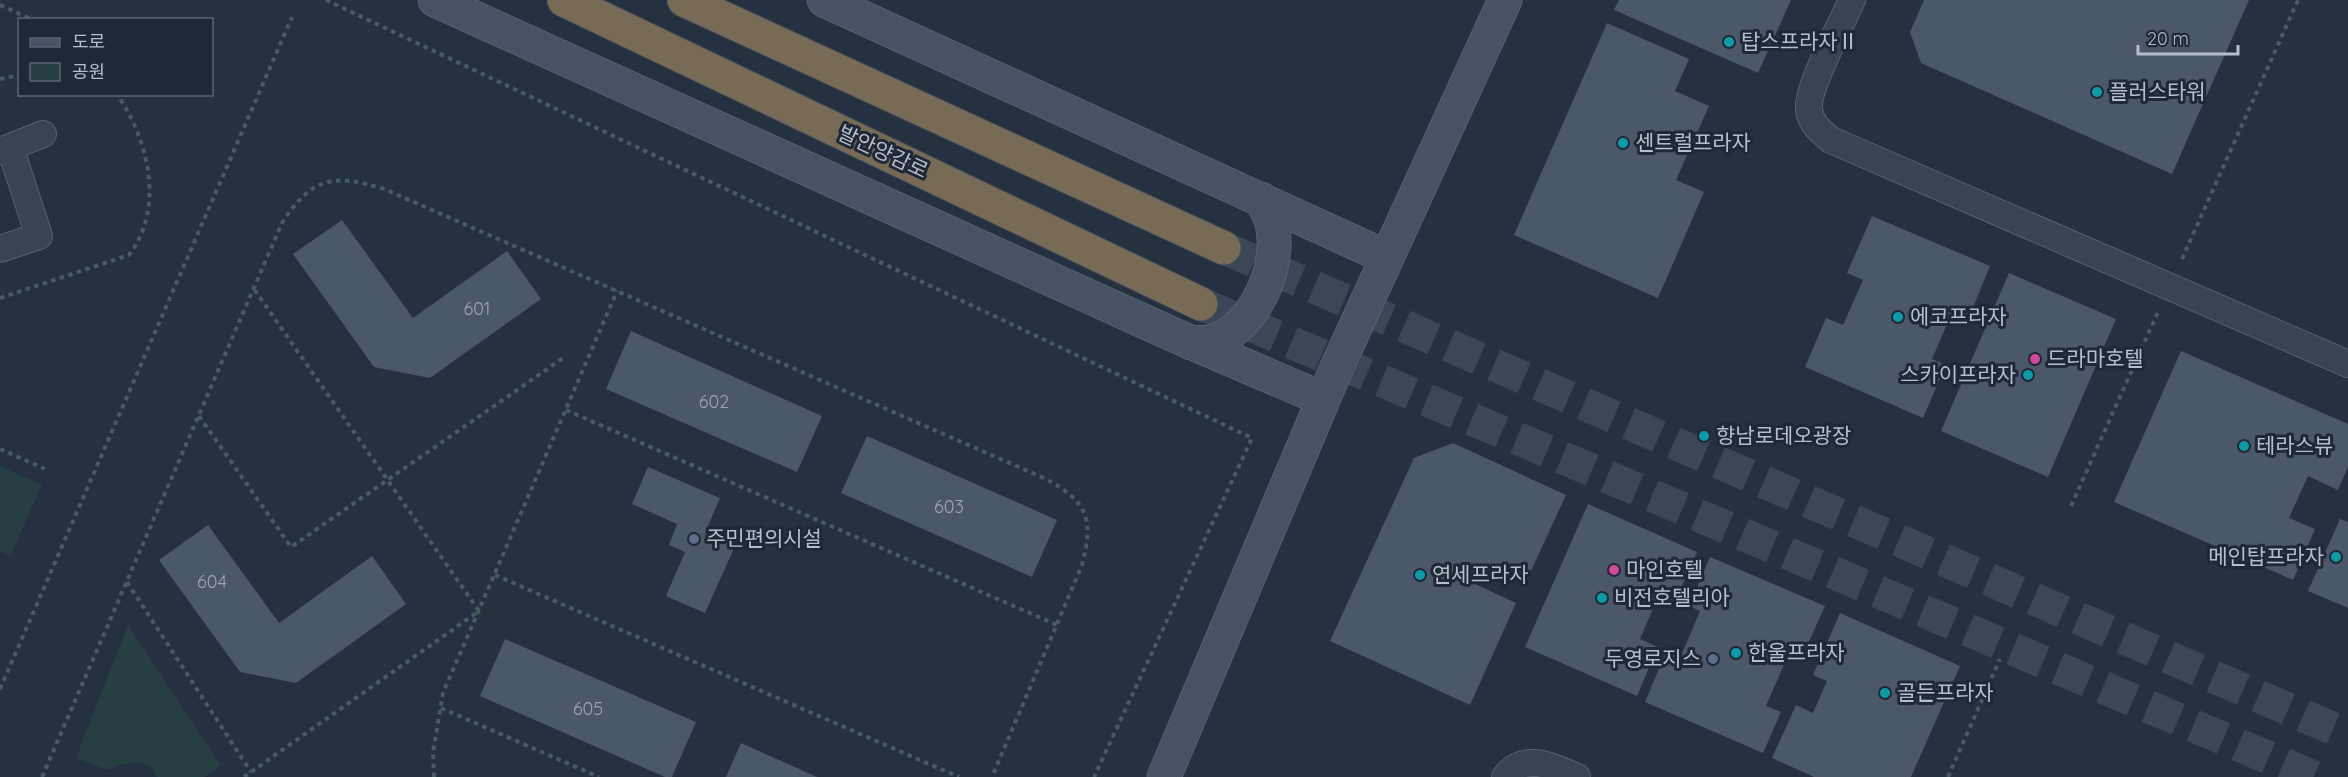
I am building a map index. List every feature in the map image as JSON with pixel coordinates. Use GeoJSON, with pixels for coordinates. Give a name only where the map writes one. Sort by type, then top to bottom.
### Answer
{"type":"FeatureCollection","features":[{"type":"Feature","properties":{"kind":"highway","name":"발안양감로"},"geometry":{"type":"LineString","coordinates":[[564,0],[1201,304]]}},
{"type":"Feature","properties":{"kind":"highway"},"geometry":{"type":"LineString","coordinates":[[684,0],[1224,248]]}},
{"type":"Feature","properties":{"kind":"street"},"geometry":{"type":"LineString","coordinates":[[435,0],[1191,343],[1323,399]]}},
{"type":"Feature","properties":{"kind":"street"},"geometry":{"type":"LineString","coordinates":[[824,0],[1386,257]]}},
{"type":"Feature","properties":{"kind":"street"},"geometry":{"type":"LineString","coordinates":[[1164,777],[1323,399],[1505,0]]}},
{"type":"Feature","properties":{"kind":"street"},"geometry":{"type":"LineString","coordinates":[[1852,0],[1809,97],[1813,121],[1820,132],[1842,144],[2348,364]]}},
{"type":"Feature","properties":{"kind":"street"},"geometry":{"type":"LineString","coordinates":[[0,249],[39,236],[5,149],[43,134]]}},
{"type":"Feature","properties":{"kind":"street"},"geometry":{"type":"LineString","coordinates":[[1191,343],[1210,342],[1229,333],[1248,315],[1263,294],[1271,268],[1274,243],[1271,220],[1261,199]]}},
{"type":"Feature","properties":{"kind":"street"},"geometry":{"type":"LineString","coordinates":[[1505,777],[1519,766],[1532,762],[1545,763],[1577,777]]}},
{"type":"Feature","properties":{"kind":"path"},"geometry":{"type":"LineString","coordinates":[[326,0],[1252,438],[1094,777]]}},
{"type":"Feature","properties":{"kind":"path"},"geometry":{"type":"LineString","coordinates":[[2071,506],[2298,0]]}},
{"type":"Feature","properties":{"kind":"path"},"geometry":{"type":"LineString","coordinates":[[0,6],[28,18]]}},
{"type":"Feature","properties":{"kind":"path"},"geometry":{"type":"LineString","coordinates":[[0,689],[292,17]]}},
{"type":"Feature","properties":{"kind":"path"},"geometry":{"type":"LineString","coordinates":[[0,79],[18,75]]}},
{"type":"Feature","properties":{"kind":"path"},"geometry":{"type":"LineString","coordinates":[[0,298],[129,255],[141,240],[148,220],[151,197],[149,172],[136,131],[118,96]]}},
{"type":"Feature","properties":{"kind":"path"},"geometry":{"type":"LineString","coordinates":[[42,777],[282,223],[299,197],[324,182],[353,180],[384,189],[1046,479],[1070,492],[1086,515],[1089,539],[1082,565],[992,777]]}},
{"type":"Feature","properties":{"kind":"path"},"geometry":{"type":"LineString","coordinates":[[254,289],[479,610]]}},
{"type":"Feature","properties":{"kind":"path"},"geometry":{"type":"LineString","coordinates":[[434,777],[433,752],[443,693],[617,291]]}},
{"type":"Feature","properties":{"kind":"path"},"geometry":{"type":"LineString","coordinates":[[199,416],[291,547],[566,356]]}},
{"type":"Feature","properties":{"kind":"path"},"geometry":{"type":"LineString","coordinates":[[566,410],[1057,625]]}},
{"type":"Feature","properties":{"kind":"path"},"geometry":{"type":"LineString","coordinates":[[0,449],[45,469]]}},
{"type":"Feature","properties":{"kind":"path"},"geometry":{"type":"LineString","coordinates":[[494,574],[959,777]]}},
{"type":"Feature","properties":{"kind":"path"},"geometry":{"type":"LineString","coordinates":[[126,582],[251,772]]}},
{"type":"Feature","properties":{"kind":"path"},"geometry":{"type":"LineString","coordinates":[[244,777],[479,610]]}},
{"type":"Feature","properties":{"kind":"path"},"geometry":{"type":"LineString","coordinates":[[1948,777],[2000,658]]}},
{"type":"Feature","properties":{"kind":"path"},"geometry":{"type":"LineString","coordinates":[[441,708],[598,777]]}},
{"type":"Feature","properties":{"kind":"green space"},"geometry":{"type":"Polygon","coordinates":[[[0,466],[42,485],[10,556],[0,551],[0,466]]]}},
{"type":"Feature","properties":{"kind":"green space"},"geometry":{"type":"Polygon","coordinates":[[[128,625],[221,765],[204,777],[157,777],[153,770],[142,763],[128,763],[108,770],[76,758],[128,625]]]}},
{"type":"Feature","properties":{"kind":"building","name":"탑스프라자Ⅱ"},"geometry":{"type":"Polygon","coordinates":[[[1619,0],[1791,0],[1758,73],[1614,10],[1619,0]]]}},
{"type":"Feature","properties":{"kind":"building","name":"플러스타워"},"geometry":{"type":"Polygon","coordinates":[[[1924,0],[2249,0],[2172,174],[1921,63],[1910,32],[1924,0]]]}},
{"type":"Feature","properties":{"kind":"building","name":"센트럴프라자"},"geometry":{"type":"Polygon","coordinates":[[[1607,23],[1689,59],[1675,91],[1709,106],[1676,180],[1704,192],[1658,298],[1514,235],[1607,23]]]}},
{"type":"Feature","properties":{"kind":"building","name":"에코프라자"},"geometry":{"type":"Polygon","coordinates":[[[1872,216],[1990,266],[1967,322],[1951,315],[1932,359],[1946,365],[1923,418],[1805,367],[1826,318],[1843,325],[1863,280],[1847,273],[1872,216]]]}},
{"type":"Feature","properties":{"kind":"building"},"geometry":{"type":"Polygon","coordinates":[[[342,220],[413,318],[507,251],[541,299],[430,378],[374,367],[293,254],[342,220]]]}},
{"type":"Feature","properties":{"kind":"building","name":"스카이프라자"},"geometry":{"type":"Polygon","coordinates":[[[2009,273],[2116,319],[2048,477],[1941,431],[2009,273]]]}},
{"type":"Feature","properties":{"kind":"building"},"geometry":{"type":"Polygon","coordinates":[[[631,331],[822,416],[797,472],[606,389],[631,331]]]}},
{"type":"Feature","properties":{"kind":"building","name":"테라스뷰"},"geometry":{"type":"Polygon","coordinates":[[[2181,351],[2348,424],[2348,467],[2338,490],[2308,476],[2289,518],[2315,529],[2293,580],[2114,502],[2181,351]]]}},
{"type":"Feature","properties":{"kind":"building"},"geometry":{"type":"Polygon","coordinates":[[[867,436],[1057,520],[1032,577],[841,493],[867,436]]]}},
{"type":"Feature","properties":{"kind":"building","name":"연세프라자"},"geometry":{"type":"Polygon","coordinates":[[[1453,443],[1566,495],[1525,584],[1483,566],[1475,584],[1516,603],[1470,705],[1330,641],[1414,458],[1453,443]]]}},
{"type":"Feature","properties":{"kind":"building","name":"주민편의시설"},"geometry":{"type":"Polygon","coordinates":[[[648,467],[720,498],[705,533],[735,546],[705,613],[666,596],[685,552],[669,545],[677,524],[632,504],[648,467]]]}},
{"type":"Feature","properties":{"kind":"building","name":"비전호텔리아"},"geometry":{"type":"Polygon","coordinates":[[[1588,504],[1697,552],[1675,602],[1659,595],[1640,639],[1658,647],[1637,696],[1525,647],[1588,504]]]}},
{"type":"Feature","properties":{"kind":"building","name":"메인탑프라자"},"geometry":{"type":"Polygon","coordinates":[[[2340,519],[2348,522],[2348,608],[2308,591],[2340,519]]]}},
{"type":"Feature","properties":{"kind":"building"},"geometry":{"type":"Polygon","coordinates":[[[208,525],[279,623],[372,556],[406,604],[296,683],[240,672],[159,560],[208,525]]]}},
{"type":"Feature","properties":{"kind":"building","name":"한울프라자"},"geometry":{"type":"Polygon","coordinates":[[[1710,557],[1825,606],[1806,648],[1794,642],[1766,706],[1781,712],[1763,753],[1645,702],[1667,650],[1681,656],[1700,611],[1689,606],[1710,557]]]}},
{"type":"Feature","properties":{"kind":"building","name":"골든프라자"},"geometry":{"type":"Polygon","coordinates":[[[1840,613],[1960,666],[1911,777],[1814,777],[1772,758],[1796,705],[1813,713],[1827,681],[1813,675],[1840,613]]]}},
{"type":"Feature","properties":{"kind":"building"},"geometry":{"type":"Polygon","coordinates":[[[505,639],[696,722],[672,777],[665,777],[480,696],[505,639]]]}},
{"type":"Feature","properties":{"kind":"building"},"geometry":{"type":"Polygon","coordinates":[[[741,743],[817,777],[726,777],[741,743]]]}},
{"type":"Feature","properties":{"kind":"tunnel"},"geometry":{"type":"LineString","coordinates":[[1224,248],[2348,735]]}},
{"type":"Feature","properties":{"kind":"tunnel"},"geometry":{"type":"LineString","coordinates":[[1201,304],[2314,777]]}},
{"type":"Feature","properties":{"kind":"place","name":"탑스프라자Ⅱ"},"geometry":{"type":"Point","coordinates":[1729,42]}},
{"type":"Feature","properties":{"kind":"place","name":"플러스타워"},"geometry":{"type":"Point","coordinates":[2097,92]}},
{"type":"Feature","properties":{"kind":"place","name":"센트럴프라자"},"geometry":{"type":"Point","coordinates":[1623,143]}},
{"type":"Feature","properties":{"kind":"place","name":"에코프라자"},"geometry":{"type":"Point","coordinates":[1898,317]}},
{"type":"Feature","properties":{"kind":"place","name":"드라마호텔"},"geometry":{"type":"Point","coordinates":[2035,359]}},
{"type":"Feature","properties":{"kind":"place","name":"스카이프라자"},"geometry":{"type":"Point","coordinates":[2028,375]}},
{"type":"Feature","properties":{"kind":"place","name":"향남로데오광장"},"geometry":{"type":"Point","coordinates":[1704,436]}},
{"type":"Feature","properties":{"kind":"place","name":"테라스뷰"},"geometry":{"type":"Point","coordinates":[2244,446]}},
{"type":"Feature","properties":{"kind":"place","name":"주민편의시설"},"geometry":{"type":"Point","coordinates":[694,539]}},
{"type":"Feature","properties":{"kind":"place","name":"메인탑프라자"},"geometry":{"type":"Point","coordinates":[2336,557]}},
{"type":"Feature","properties":{"kind":"place","name":"마인호텔"},"geometry":{"type":"Point","coordinates":[1614,570]}},
{"type":"Feature","properties":{"kind":"place","name":"연세프라자"},"geometry":{"type":"Point","coordinates":[1420,575]}},
{"type":"Feature","properties":{"kind":"place","name":"비전호텔리아"},"geometry":{"type":"Point","coordinates":[1602,598]}},
{"type":"Feature","properties":{"kind":"place","name":"한울프라자"},"geometry":{"type":"Point","coordinates":[1736,653]}},
{"type":"Feature","properties":{"kind":"place","name":"두영로지스"},"geometry":{"type":"Point","coordinates":[1713,659]}},
{"type":"Feature","properties":{"kind":"place","name":"골든프라자"},"geometry":{"type":"Point","coordinates":[1885,693]}}]}
